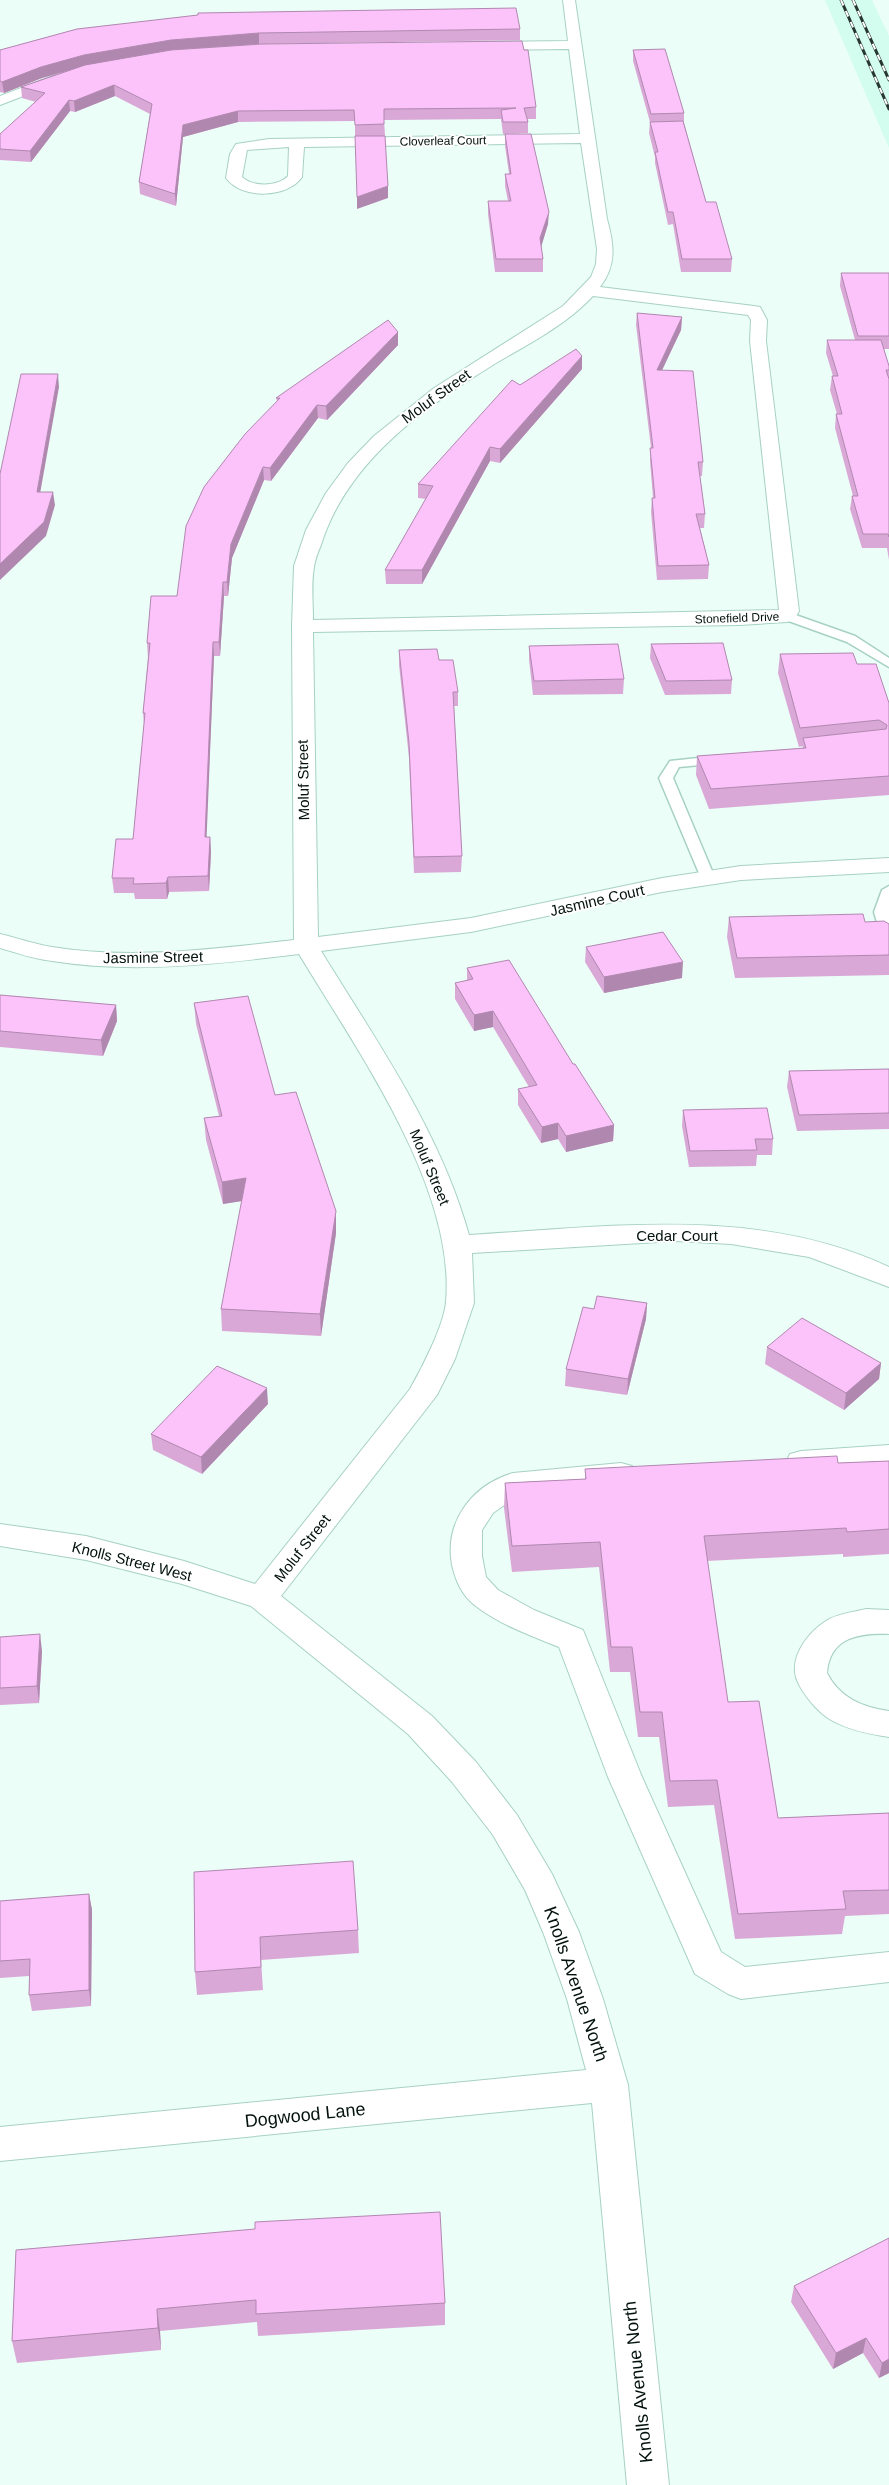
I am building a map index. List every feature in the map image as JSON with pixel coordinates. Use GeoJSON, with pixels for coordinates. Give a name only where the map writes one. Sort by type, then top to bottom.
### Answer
{"type":"FeatureCollection","features":[{"type":"Feature","properties":{"kind":"street","name":"Moluf Street"},"geometry":{"type":"LineString","coordinates":[[262,1598],[422,1395],[441,1359],[460,1303],[458,1245],[447,1205],[408,1114],[306,946],[302,587],[308,549],[327,504],[353,470],[383,436],[422,403],[471,370],[538,331],[562,314],[589,291],[604,269],[604,239],[599,219],[569,0]]}},
{"type":"Feature","properties":{"kind":"street"},"geometry":{"type":"LineString","coordinates":[[472,46],[574,45]]}},
{"type":"Feature","properties":{"kind":"street"},"geometry":{"type":"LineString","coordinates":[[0,101],[28,89],[73,74]]}},
{"type":"Feature","properties":{"kind":"street","name":"Cloverleaf Court"},"geometry":{"type":"LineString","coordinates":[[298,143],[293,181],[280,186],[263,188],[239,183],[234,178],[237,154],[241,147],[251,144],[298,143],[588,138]]}},
{"type":"Feature","properties":{"kind":"street","name":"Stonefield Drive"},"geometry":{"type":"LineString","coordinates":[[302,626],[740,619],[786,616],[789,611],[787,589],[758,341],[759,320],[754,311],[589,291]]}},
{"type":"Feature","properties":{"kind":"street","name":"Jasmine Court"},"geometry":{"type":"LineString","coordinates":[[306,946],[471,925],[662,885],[741,873],[889,865]]}},
{"type":"Feature","properties":{"kind":"street","name":"Jasmine Street"},"geometry":{"type":"LineString","coordinates":[[0,941],[51,954],[96,958],[150,959],[220,956],[306,946]]}},
{"type":"Feature","properties":{"kind":"street","name":"Cedar Court"},"geometry":{"type":"LineString","coordinates":[[458,1245],[676,1232],[708,1233],[782,1241],[824,1251],[857,1262],[889,1278]]}},
{"type":"Feature","properties":{"kind":"street"},"geometry":{"type":"LineString","coordinates":[[770,1464],[889,1456]]}},
{"type":"Feature","properties":{"kind":"street"},"geometry":{"type":"LineString","coordinates":[[650,1472],[571,1477],[513,1484],[482,1505],[468,1529],[466,1556],[471,1581],[487,1598],[523,1620],[572,1639],[625,1777],[708,1963],[741,1983],[889,1967]]}},
{"type":"Feature","properties":{"kind":"street","name":"Knolls Street West"},"geometry":{"type":"LineString","coordinates":[[0,1534],[95,1550],[184,1573],[262,1598]]}},
{"type":"Feature","properties":{"kind":"street","name":"Knolls Avenue North"},"geometry":{"type":"LineString","coordinates":[[262,1598],[420,1725],[464,1772],[505,1826],[540,1884],[561,1932],[585,1999],[610,2085],[648,2485]]}},
{"type":"Feature","properties":{"kind":"street"},"geometry":{"type":"LineString","coordinates":[[889,1622],[866,1621],[838,1629],[819,1644],[812,1662],[812,1673],[822,1694],[841,1710],[866,1721],[889,1724]]}},
{"type":"Feature","properties":{"kind":"street","name":"Dogwood Lane"},"geometry":{"type":"LineString","coordinates":[[0,2144],[610,2085]]}},
{"type":"Feature","properties":{"kind":"lane"},"geometry":{"type":"LineString","coordinates":[[786,616],[851,639],[889,663]]}},
{"type":"Feature","properties":{"kind":"lane"},"geometry":{"type":"LineString","coordinates":[[708,878],[666,778],[675,764],[732,758]]}},
{"type":"Feature","properties":{"kind":"lane"},"geometry":{"type":"LineString","coordinates":[[889,890],[881,912],[889,940]]}},
{"type":"Feature","properties":{"kind":"shaded area"},"geometry":{"type":"Polygon","coordinates":[[[825,0],[872,0],[889,36],[889,148],[825,0]]]}},
{"type":"Feature","properties":{"kind":"building"},"geometry":{"type":"Polygon","coordinates":[[[516,8],[520,29],[259,33],[171,40],[84,55],[41,67],[2,82],[0,81],[0,50],[77,29],[198,15],[198,13],[516,8]]]}},
{"type":"Feature","properties":{"kind":"building"},"geometry":{"type":"Polygon","coordinates":[[[522,41],[524,50],[528,50],[536,107],[524,108],[528,122],[503,122],[501,110],[516,108],[384,109],[384,124],[355,125],[354,110],[238,111],[183,125],[175,194],[139,182],[152,104],[114,85],[74,101],[69,100],[30,151],[0,149],[0,134],[45,93],[21,87],[85,65],[171,50],[262,44],[522,41]]]}},
{"type":"Feature","properties":{"kind":"building"},"geometry":{"type":"Polygon","coordinates":[[[665,49],[684,113],[651,114],[633,50],[665,49]]]}},
{"type":"Feature","properties":{"kind":"building"},"geometry":{"type":"Polygon","coordinates":[[[683,121],[706,202],[716,202],[732,259],[682,259],[673,212],[668,212],[655,152],[658,152],[650,122],[683,121]]]}},
{"type":"Feature","properties":{"kind":"building"},"geometry":{"type":"Polygon","coordinates":[[[505,134],[531,134],[549,212],[540,238],[543,259],[496,259],[488,201],[511,201],[505,174],[511,174],[505,134]]]}},
{"type":"Feature","properties":{"kind":"building"},"geometry":{"type":"Polygon","coordinates":[[[355,136],[385,136],[388,186],[357,197],[355,136]]]}},
{"type":"Feature","properties":{"kind":"building"},"geometry":{"type":"Polygon","coordinates":[[[841,273],[889,273],[889,336],[858,336],[841,273]]]}},
{"type":"Feature","properties":{"kind":"building"},"geometry":{"type":"Polygon","coordinates":[[[637,313],[682,317],[657,370],[693,371],[703,462],[698,462],[705,514],[696,514],[709,565],[658,566],[652,498],[655,498],[650,448],[653,448],[637,313]]]}},
{"type":"Feature","properties":{"kind":"building"},"geometry":{"type":"Polygon","coordinates":[[[388,320],[398,332],[326,406],[317,405],[270,468],[263,467],[231,544],[227,582],[223,582],[219,642],[213,642],[205,837],[210,837],[208,876],[168,877],[166,883],[133,884],[134,878],[112,878],[116,839],[133,839],[145,713],[143,713],[150,643],[147,643],[151,596],[177,596],[186,526],[204,487],[245,434],[280,398],[276,398],[388,320]]]}},
{"type":"Feature","properties":{"kind":"building"},"geometry":{"type":"Polygon","coordinates":[[[827,340],[881,340],[889,366],[889,370],[886,370],[889,379],[889,537],[888,534],[863,534],[852,496],[858,496],[836,414],[842,414],[832,376],[838,376],[827,340]]]}},
{"type":"Feature","properties":{"kind":"building"},"geometry":{"type":"Polygon","coordinates":[[[576,349],[582,356],[500,449],[490,447],[422,570],[385,570],[433,486],[418,484],[512,380],[520,385],[576,349]]]}},
{"type":"Feature","properties":{"kind":"building"},"geometry":{"type":"Polygon","coordinates":[[[21,374],[58,374],[37,492],[53,492],[44,522],[0,564],[0,474],[21,374]]]}},
{"type":"Feature","properties":{"kind":"building"},"geometry":{"type":"Polygon","coordinates":[[[723,643],[732,680],[666,681],[651,644],[723,643]]]}},
{"type":"Feature","properties":{"kind":"building"},"geometry":{"type":"Polygon","coordinates":[[[618,644],[624,679],[534,681],[529,646],[618,644]]]}},
{"type":"Feature","properties":{"kind":"building"},"geometry":{"type":"Polygon","coordinates":[[[437,649],[439,660],[453,660],[458,692],[453,692],[462,856],[414,857],[409,743],[399,650],[437,649]]]}},
{"type":"Feature","properties":{"kind":"building"},"geometry":{"type":"Polygon","coordinates":[[[853,653],[857,664],[876,664],[889,703],[889,776],[711,789],[697,756],[806,748],[803,738],[886,729],[887,725],[879,720],[800,728],[780,654],[853,653]]]}},
{"type":"Feature","properties":{"kind":"building"},"geometry":{"type":"Polygon","coordinates":[[[863,914],[865,922],[884,921],[889,924],[889,955],[737,958],[729,917],[863,914]]]}},
{"type":"Feature","properties":{"kind":"building"},"geometry":{"type":"Polygon","coordinates":[[[663,932],[683,962],[604,977],[586,947],[663,932]]]}},
{"type":"Feature","properties":{"kind":"building"},"geometry":{"type":"Polygon","coordinates":[[[509,960],[573,1064],[575,1064],[614,1125],[566,1136],[558,1123],[542,1127],[518,1089],[537,1085],[493,1011],[474,1015],[455,983],[473,979],[467,968],[509,960]]]}},
{"type":"Feature","properties":{"kind":"building"},"geometry":{"type":"Polygon","coordinates":[[[0,995],[116,1005],[101,1040],[0,1031],[0,995]]]}},
{"type":"Feature","properties":{"kind":"building"},"geometry":{"type":"Polygon","coordinates":[[[248,996],[275,1095],[296,1092],[336,1211],[320,1314],[221,1309],[246,1178],[222,1182],[204,1118],[222,1116],[194,1003],[248,996]]]}},
{"type":"Feature","properties":{"kind":"building"},"geometry":{"type":"Polygon","coordinates":[[[889,1069],[889,1113],[799,1115],[789,1071],[889,1069]]]}},
{"type":"Feature","properties":{"kind":"building"},"geometry":{"type":"Polygon","coordinates":[[[767,1108],[773,1139],[755,1139],[757,1150],[690,1151],[683,1110],[767,1108]]]}},
{"type":"Feature","properties":{"kind":"building"},"geometry":{"type":"Polygon","coordinates":[[[597,1296],[647,1303],[628,1379],[566,1369],[583,1307],[594,1309],[597,1296]]]}},
{"type":"Feature","properties":{"kind":"building"},"geometry":{"type":"Polygon","coordinates":[[[802,1318],[881,1363],[846,1393],[767,1347],[802,1318]]]}},
{"type":"Feature","properties":{"kind":"building"},"geometry":{"type":"Polygon","coordinates":[[[217,1366],[267,1388],[201,1457],[151,1434],[217,1366]]]}},
{"type":"Feature","properties":{"kind":"building"},"geometry":{"type":"Polygon","coordinates":[[[837,1456],[838,1463],[889,1461],[889,1529],[847,1532],[846,1528],[704,1536],[728,1702],[759,1701],[778,1818],[889,1813],[889,1890],[843,1891],[846,1909],[738,1914],[717,1780],[670,1781],[662,1712],[640,1712],[632,1647],[611,1647],[600,1542],[512,1546],[505,1483],[586,1479],[585,1469],[837,1456]]]}},
{"type":"Feature","properties":{"kind":"building"},"geometry":{"type":"Polygon","coordinates":[[[40,1634],[37,1686],[0,1688],[0,1637],[40,1634]]]}},
{"type":"Feature","properties":{"kind":"building"},"geometry":{"type":"Polygon","coordinates":[[[353,1861],[358,1930],[260,1937],[261,1967],[195,1972],[194,1872],[353,1861]]]}},
{"type":"Feature","properties":{"kind":"building"},"geometry":{"type":"Polygon","coordinates":[[[89,1894],[89,1990],[29,1995],[30,1959],[0,1961],[0,1901],[89,1894]]]}},
{"type":"Feature","properties":{"kind":"building"},"geometry":{"type":"Polygon","coordinates":[[[440,2212],[445,2303],[256,2314],[256,2300],[157,2309],[158,2328],[12,2341],[16,2250],[255,2229],[255,2222],[440,2212]]]}},
{"type":"Feature","properties":{"kind":"building"},"geometry":{"type":"Polygon","coordinates":[[[889,2238],[889,2359],[882,2363],[866,2338],[836,2353],[794,2286],[889,2238]]]}},
{"type":"Feature","properties":{"kind":"railway"},"geometry":{"type":"LineString","coordinates":[[841,0],[889,109]]}},
{"type":"Feature","properties":{"kind":"railway"},"geometry":{"type":"LineString","coordinates":[[853,0],[889,80]]}}]}
